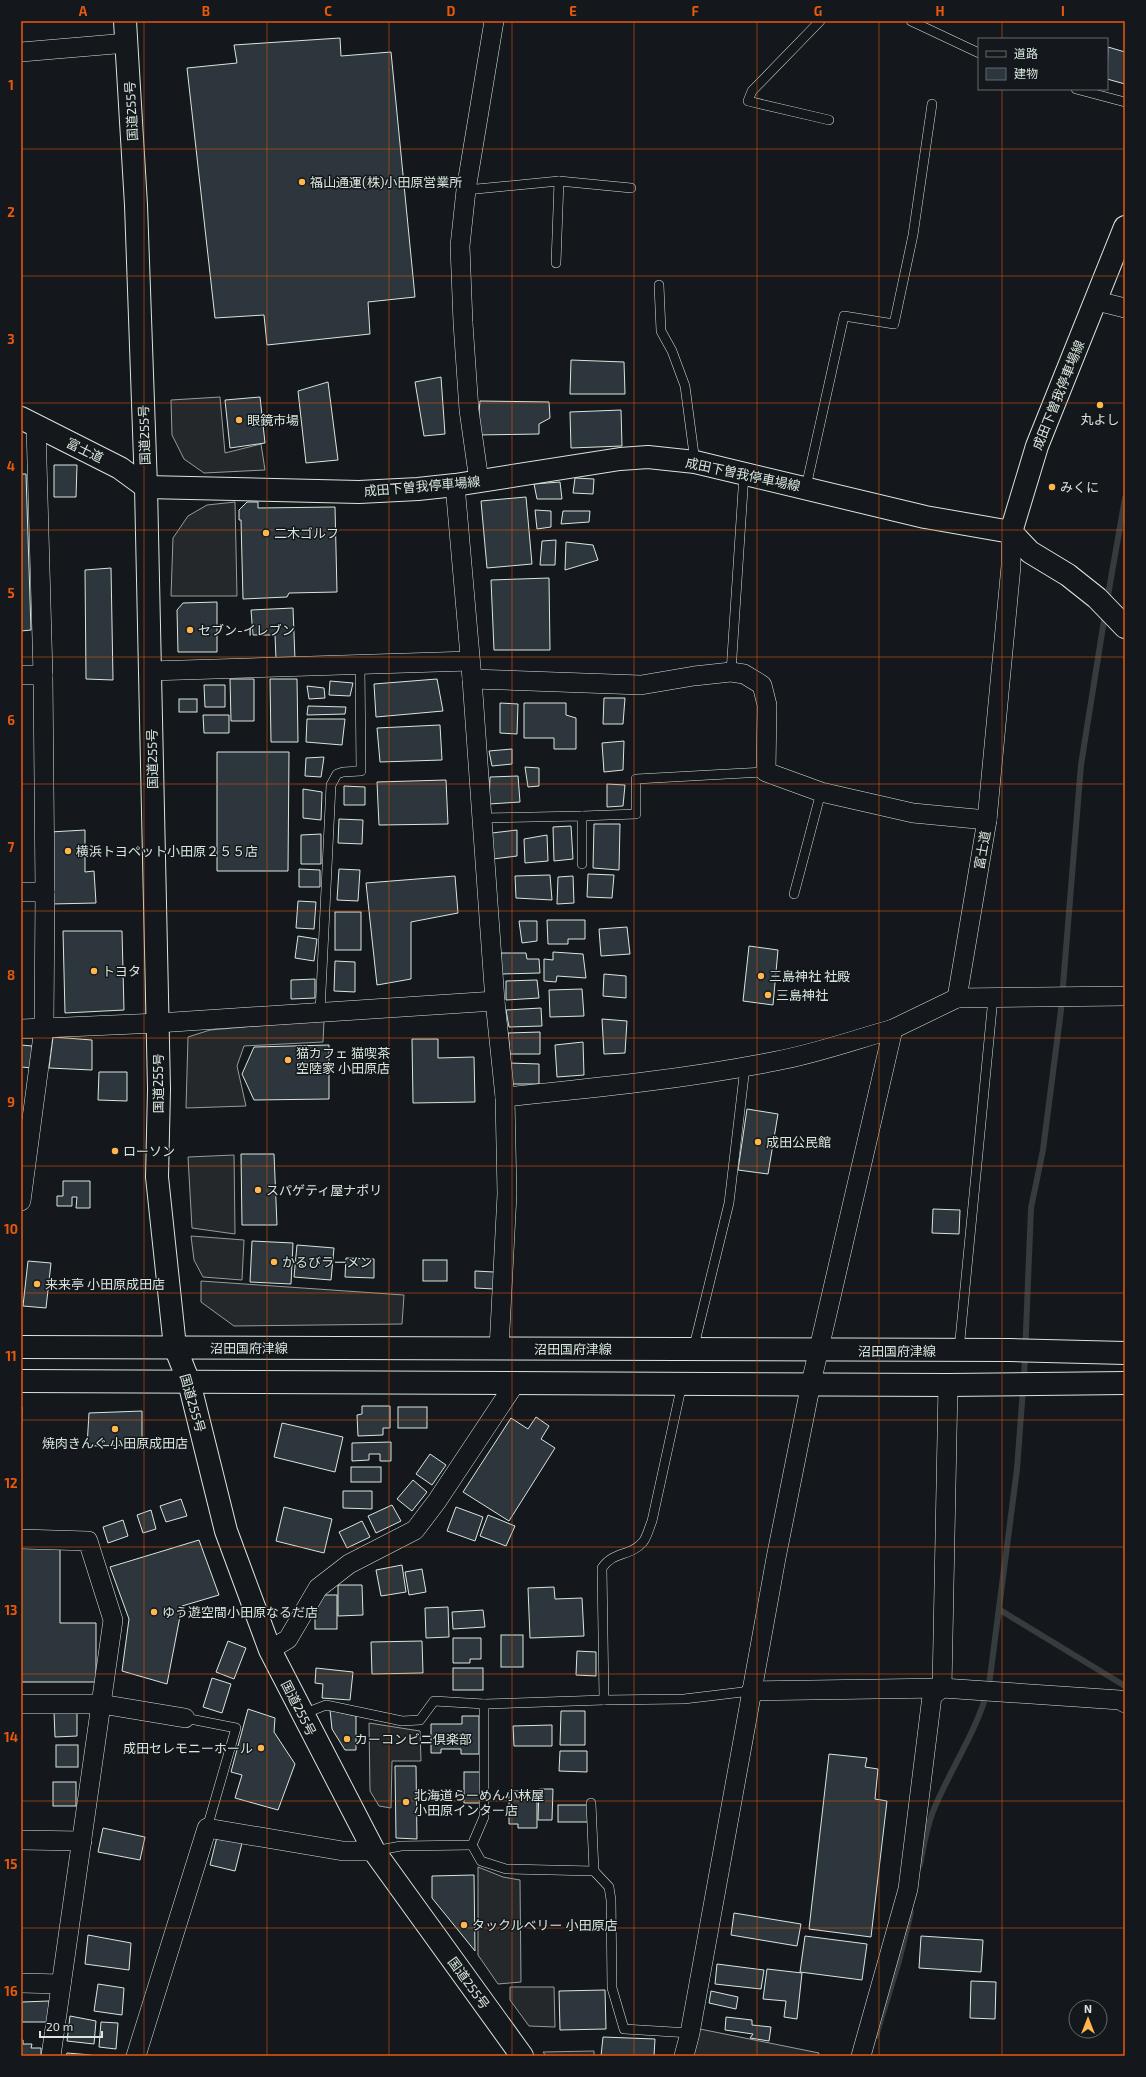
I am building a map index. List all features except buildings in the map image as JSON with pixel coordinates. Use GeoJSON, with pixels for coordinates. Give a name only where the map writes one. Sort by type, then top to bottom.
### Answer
{"type":"FeatureCollection","features":[{"type":"Feature","properties":{"kind":"main road","name":"国道255号"},"geometry":{"type":"LineString","coordinates":[[125,21],[136,205],[146,487],[158,1023],[157,1177],[175,1347],[189,1382],[226,1531],[270,1650],[374,1851],[522,2056]]}},
{"type":"Feature","properties":{"kind":"main road","name":"成田下曽我停車場線"},"geometry":{"type":"LineString","coordinates":[[146,487],[359,492],[455,485],[620,459],[648,457],[695,462],[744,472],[925,517],[1011,532],[1037,446],[1097,301],[1125,227]]}},
{"type":"Feature","properties":{"kind":"main road","name":"富士道"},"geometry":{"type":"LineString","coordinates":[[28,422],[120,468],[146,487]]}},
{"type":"Feature","properties":{"kind":"main road"},"geometry":{"type":"LineString","coordinates":[[1011,532],[1030,552],[1068,575],[1097,598],[1119,620]]}},
{"type":"Feature","properties":{"kind":"main road","name":"沼田国府津線"},"geometry":{"type":"LineString","coordinates":[[21,1347],[820,1351],[1011,1350],[1125,1353]]}},
{"type":"Feature","properties":{"kind":"main road"},"geometry":{"type":"LineString","coordinates":[[21,1381],[682,1382],[948,1385],[1125,1383]]}},
{"type":"Feature","properties":{"kind":"street"},"geometry":{"type":"LineString","coordinates":[[479,481],[469,410],[463,323],[460,246],[466,190],[494,21]]}},
{"type":"Feature","properties":{"kind":"street"},"geometry":{"type":"LineString","coordinates":[[21,52],[127,43]]}},
{"type":"Feature","properties":{"kind":"street"},"geometry":{"type":"LineString","coordinates":[[1097,301],[1125,308]]}},
{"type":"Feature","properties":{"kind":"street"},"geometry":{"type":"LineString","coordinates":[[21,1202],[44,1028],[45,892],[43,675],[28,422]]}},
{"type":"Feature","properties":{"kind":"street"},"geometry":{"type":"LineString","coordinates":[[455,485],[472,679],[487,915],[504,1097],[507,1194],[499,1349]]}},
{"type":"Feature","properties":{"kind":"street","name":"富士道"},"geometry":{"type":"LineString","coordinates":[[957,998],[988,820],[1011,566],[1011,532]]}},
{"type":"Feature","properties":{"kind":"street"},"geometry":{"type":"LineString","coordinates":[[150,671],[470,661]]}},
{"type":"Feature","properties":{"kind":"street"},"geometry":{"type":"LineString","coordinates":[[472,679],[641,686],[694,676],[730,672],[744,674],[762,685],[767,705],[766,772],[821,792],[913,813],[988,820]]}},
{"type":"Feature","properties":{"kind":"street"},"geometry":{"type":"LineString","coordinates":[[21,675],[43,675]]}},
{"type":"Feature","properties":{"kind":"street"},"geometry":{"type":"LineString","coordinates":[[21,892],[45,892]]}},
{"type":"Feature","properties":{"kind":"street"},"geometry":{"type":"LineString","coordinates":[[504,1097],[655,1082],[778,1061],[893,1029],[957,998],[1125,996]]}},
{"type":"Feature","properties":{"kind":"street"},"geometry":{"type":"LineString","coordinates":[[21,1029],[158,1023],[495,1001]]}},
{"type":"Feature","properties":{"kind":"street"},"geometry":{"type":"LineString","coordinates":[[684,2056],[690,2033],[751,1691],[811,1383],[820,1351],[893,1029]]}},
{"type":"Feature","properties":{"kind":"street"},"geometry":{"type":"LineString","coordinates":[[270,1650],[288,1639],[318,1588],[349,1564],[414,1530],[437,1501],[516,1382]]}},
{"type":"Feature","properties":{"kind":"street"},"geometry":{"type":"LineString","coordinates":[[942,1688],[948,1385]]}},
{"type":"Feature","properties":{"kind":"street"},"geometry":{"type":"LineString","coordinates":[[21,1539],[88,1541],[114,1620],[51,2056]]}},
{"type":"Feature","properties":{"kind":"street"},"geometry":{"type":"LineString","coordinates":[[751,1691],[942,1688],[1120,1700],[1125,1703]]}},
{"type":"Feature","properties":{"kind":"street"},"geometry":{"type":"LineString","coordinates":[[861,2056],[908,1889],[932,1696],[942,1688]]}},
{"type":"Feature","properties":{"kind":"street"},"geometry":{"type":"LineString","coordinates":[[21,1704],[101,1704],[185,1718]]}},
{"type":"Feature","properties":{"kind":"street"},"geometry":{"type":"LineString","coordinates":[[136,2056],[207,1828],[343,1851],[374,1851]]}},
{"type":"Feature","properties":{"kind":"street"},"geometry":{"type":"LineString","coordinates":[[21,1840],[82,1841]]}},
{"type":"Feature","properties":{"kind":"street"},"geometry":{"type":"LineString","coordinates":[[21,1983],[61,1984]]}},
{"type":"Feature","properties":{"kind":"lane"},"geometry":{"type":"LineString","coordinates":[[820,21],[752,91],[748,100],[829,120]]}},
{"type":"Feature","properties":{"kind":"lane"},"geometry":{"type":"LineString","coordinates":[[911,21],[978,54]]}},
{"type":"Feature","properties":{"kind":"lane"},"geometry":{"type":"LineString","coordinates":[[1080,90],[1125,102]]}},
{"type":"Feature","properties":{"kind":"lane"},"geometry":{"type":"LineString","coordinates":[[806,487],[844,316],[894,324],[913,235],[932,104]]}},
{"type":"Feature","properties":{"kind":"lane"},"geometry":{"type":"LineString","coordinates":[[466,190],[559,181],[631,188]]}},
{"type":"Feature","properties":{"kind":"lane"},"geometry":{"type":"LineString","coordinates":[[556,263],[559,181]]}},
{"type":"Feature","properties":{"kind":"lane"},"geometry":{"type":"LineString","coordinates":[[659,285],[661,331],[672,351],[685,386],[695,462]]}},
{"type":"Feature","properties":{"kind":"lane"},"geometry":{"type":"LineString","coordinates":[[730,672],[744,472]]}},
{"type":"Feature","properties":{"kind":"lane"},"geometry":{"type":"LineString","coordinates":[[320,1012],[331,785],[337,774],[343,772],[361,771],[360,664]]}},
{"type":"Feature","properties":{"kind":"lane"},"geometry":{"type":"LineString","coordinates":[[482,818],[636,814],[636,779],[766,772]]}},
{"type":"Feature","properties":{"kind":"lane"},"geometry":{"type":"LineString","coordinates":[[794,894],[821,792]]}},
{"type":"Feature","properties":{"kind":"lane"},"geometry":{"type":"LineString","coordinates":[[582,816],[582,864]]}},
{"type":"Feature","properties":{"kind":"lane"},"geometry":{"type":"LineString","coordinates":[[959,1350],[993,998]]}},
{"type":"Feature","properties":{"kind":"lane"},"geometry":{"type":"LineString","coordinates":[[693,1350],[729,1202],[745,1067]]}},
{"type":"Feature","properties":{"kind":"lane"},"geometry":{"type":"LineString","coordinates":[[604,1700],[602,1568],[608,1559],[633,1550],[644,1541],[652,1521],[682,1382]]}},
{"type":"Feature","properties":{"kind":"lane"},"geometry":{"type":"LineString","coordinates":[[302,1714],[326,1705],[402,1721],[420,1720],[434,1701],[484,1704],[684,1699],[751,1691]]}},
{"type":"Feature","properties":{"kind":"lane"},"geometry":{"type":"LineString","coordinates":[[472,1845],[484,1817],[484,1704]]}},
{"type":"Feature","properties":{"kind":"lane"},"geometry":{"type":"LineString","coordinates":[[185,1718],[236,1728],[207,1828]]}},
{"type":"Feature","properties":{"kind":"lane"},"geometry":{"type":"LineString","coordinates":[[591,1803],[594,1871],[608,1887],[611,1900],[612,1988],[624,2029],[690,2033]]}},
{"type":"Feature","properties":{"kind":"lane"},"geometry":{"type":"LineString","coordinates":[[472,1845],[481,1861],[506,1869],[594,1871]]}},
{"type":"Feature","properties":{"kind":"lane"},"geometry":{"type":"LineString","coordinates":[[374,1851],[401,1846],[472,1845]]}},
{"type":"Feature","properties":{"kind":"shaded area"},"geometry":{"type":"Polygon","coordinates":[[[220,397],[225,453],[261,444],[265,470],[204,473],[184,459],[172,435],[171,400],[220,397]]]}},
{"type":"Feature","properties":{"kind":"shaded area"},"geometry":{"type":"Polygon","coordinates":[[[235,502],[237,596],[171,596],[173,538],[188,516],[207,505],[235,502]]]}},
{"type":"Feature","properties":{"kind":"shaded area"},"geometry":{"type":"Polygon","coordinates":[[[324,1020],[323,1042],[244,1046],[237,1066],[246,1106],[186,1108],[188,1037],[210,1030],[324,1020]]]}},
{"type":"Feature","properties":{"kind":"shaded area"},"geometry":{"type":"Polygon","coordinates":[[[234,1155],[235,1234],[192,1228],[188,1157],[234,1155]]]}},
{"type":"Feature","properties":{"kind":"shaded area"},"geometry":{"type":"Polygon","coordinates":[[[191,1236],[244,1240],[242,1280],[203,1277],[194,1260],[191,1236]]]}},
{"type":"Feature","properties":{"kind":"shaded area"},"geometry":{"type":"Polygon","coordinates":[[[201,1281],[404,1295],[402,1324],[234,1326],[201,1302],[201,1281]]]}},
{"type":"Feature","properties":{"kind":"shaded area"},"geometry":{"type":"Polygon","coordinates":[[[369,1723],[420,1731],[421,1761],[392,1761],[391,1808],[379,1806],[370,1791],[369,1723]]]}},
{"type":"Feature","properties":{"kind":"shaded area"},"geometry":{"type":"Polygon","coordinates":[[[478,1867],[503,1877],[520,1880],[521,1982],[498,1984],[478,1955],[478,1867]]]}},
{"type":"Feature","properties":{"kind":"shaded area"},"geometry":{"type":"Polygon","coordinates":[[[510,1987],[554,1987],[555,2027],[529,2026],[510,2000],[510,1987]]]}},
{"type":"Feature","properties":{"kind":"shaded area"},"geometry":{"type":"Polygon","coordinates":[[[695,2028],[819,2053],[818,2056],[689,2056],[695,2028]]]}},
{"type":"Feature","properties":{"kind":"shaded area"},"geometry":{"type":"Polygon","coordinates":[[[594,2051],[594,2056],[546,2056],[543,2052],[594,2051]]]}},
{"type":"Feature","properties":{"kind":"waterway"},"geometry":{"type":"LineString","coordinates":[[1107,601],[1125,498]]}},
{"type":"Feature","properties":{"kind":"waterway"},"geometry":{"type":"LineString","coordinates":[[1024,1380],[1031,1208],[1043,1150],[1061,1010],[1081,765],[1105,614]]}},
{"type":"Feature","properties":{"kind":"waterway"},"geometry":{"type":"LineString","coordinates":[[920,1865],[926,1833],[932,1814],[946,1782],[970,1735],[984,1703],[989,1685],[1017,1469],[1023,1389]]}},
{"type":"Feature","properties":{"kind":"waterway"},"geometry":{"type":"LineString","coordinates":[[1000,1610],[1125,1686]]}},
{"type":"Feature","properties":{"kind":"waterway"},"geometry":{"type":"LineString","coordinates":[[876,2036],[899,1961],[911,1912]]}},
{"type":"Feature","properties":{"kind":"place","name":"福山通運(株)小田原営業所"},"geometry":{"type":"Point","coordinates":[302,182]}},
{"type":"Feature","properties":{"kind":"place","name":"丸よし"},"geometry":{"type":"Point","coordinates":[1100,405]}},
{"type":"Feature","properties":{"kind":"place","name":"眼鏡市場"},"geometry":{"type":"Point","coordinates":[239,420]}},
{"type":"Feature","properties":{"kind":"place","name":"みくに"},"geometry":{"type":"Point","coordinates":[1052,487]}},
{"type":"Feature","properties":{"kind":"place","name":"二木ゴルフ"},"geometry":{"type":"Point","coordinates":[266,533]}},
{"type":"Feature","properties":{"kind":"place","name":"セブン-イレブン"},"geometry":{"type":"Point","coordinates":[190,630]}},
{"type":"Feature","properties":{"kind":"place","name":"横浜トヨペット小田原２５５店"},"geometry":{"type":"Point","coordinates":[68,851]}},
{"type":"Feature","properties":{"kind":"place","name":"トヨタ"},"geometry":{"type":"Point","coordinates":[94,971]}},
{"type":"Feature","properties":{"kind":"place","name":"三島神社 社殿"},"geometry":{"type":"Point","coordinates":[761,976]}},
{"type":"Feature","properties":{"kind":"place","name":"三島神社"},"geometry":{"type":"Point","coordinates":[768,995]}},
{"type":"Feature","properties":{"kind":"place","name":"猫カフェ 猫喫茶 空陸家 小田原店"},"geometry":{"type":"Point","coordinates":[288,1060]}},
{"type":"Feature","properties":{"kind":"place","name":"成田公民館"},"geometry":{"type":"Point","coordinates":[758,1142]}},
{"type":"Feature","properties":{"kind":"place","name":"ローソン"},"geometry":{"type":"Point","coordinates":[115,1151]}},
{"type":"Feature","properties":{"kind":"place","name":"スパゲティ屋ナポリ"},"geometry":{"type":"Point","coordinates":[258,1190]}},
{"type":"Feature","properties":{"kind":"place","name":"かるびラーメン"},"geometry":{"type":"Point","coordinates":[274,1262]}},
{"type":"Feature","properties":{"kind":"place","name":"来来亭 小田原成田店"},"geometry":{"type":"Point","coordinates":[37,1284]}},
{"type":"Feature","properties":{"kind":"place","name":"焼肉きんぐ 小田原成田店"},"geometry":{"type":"Point","coordinates":[115,1429]}},
{"type":"Feature","properties":{"kind":"place","name":"ゆう遊空間小田原なるだ店"},"geometry":{"type":"Point","coordinates":[154,1612]}},
{"type":"Feature","properties":{"kind":"place","name":"カーコンビニ倶楽部"},"geometry":{"type":"Point","coordinates":[347,1739]}},
{"type":"Feature","properties":{"kind":"place","name":"成田セレモニーホール"},"geometry":{"type":"Point","coordinates":[261,1748]}},
{"type":"Feature","properties":{"kind":"place","name":"北海道らーめん小林屋 小田原インター店"},"geometry":{"type":"Point","coordinates":[406,1802]}},
{"type":"Feature","properties":{"kind":"place","name":"タックルベリー 小田原店"},"geometry":{"type":"Point","coordinates":[464,1925]}}]}
